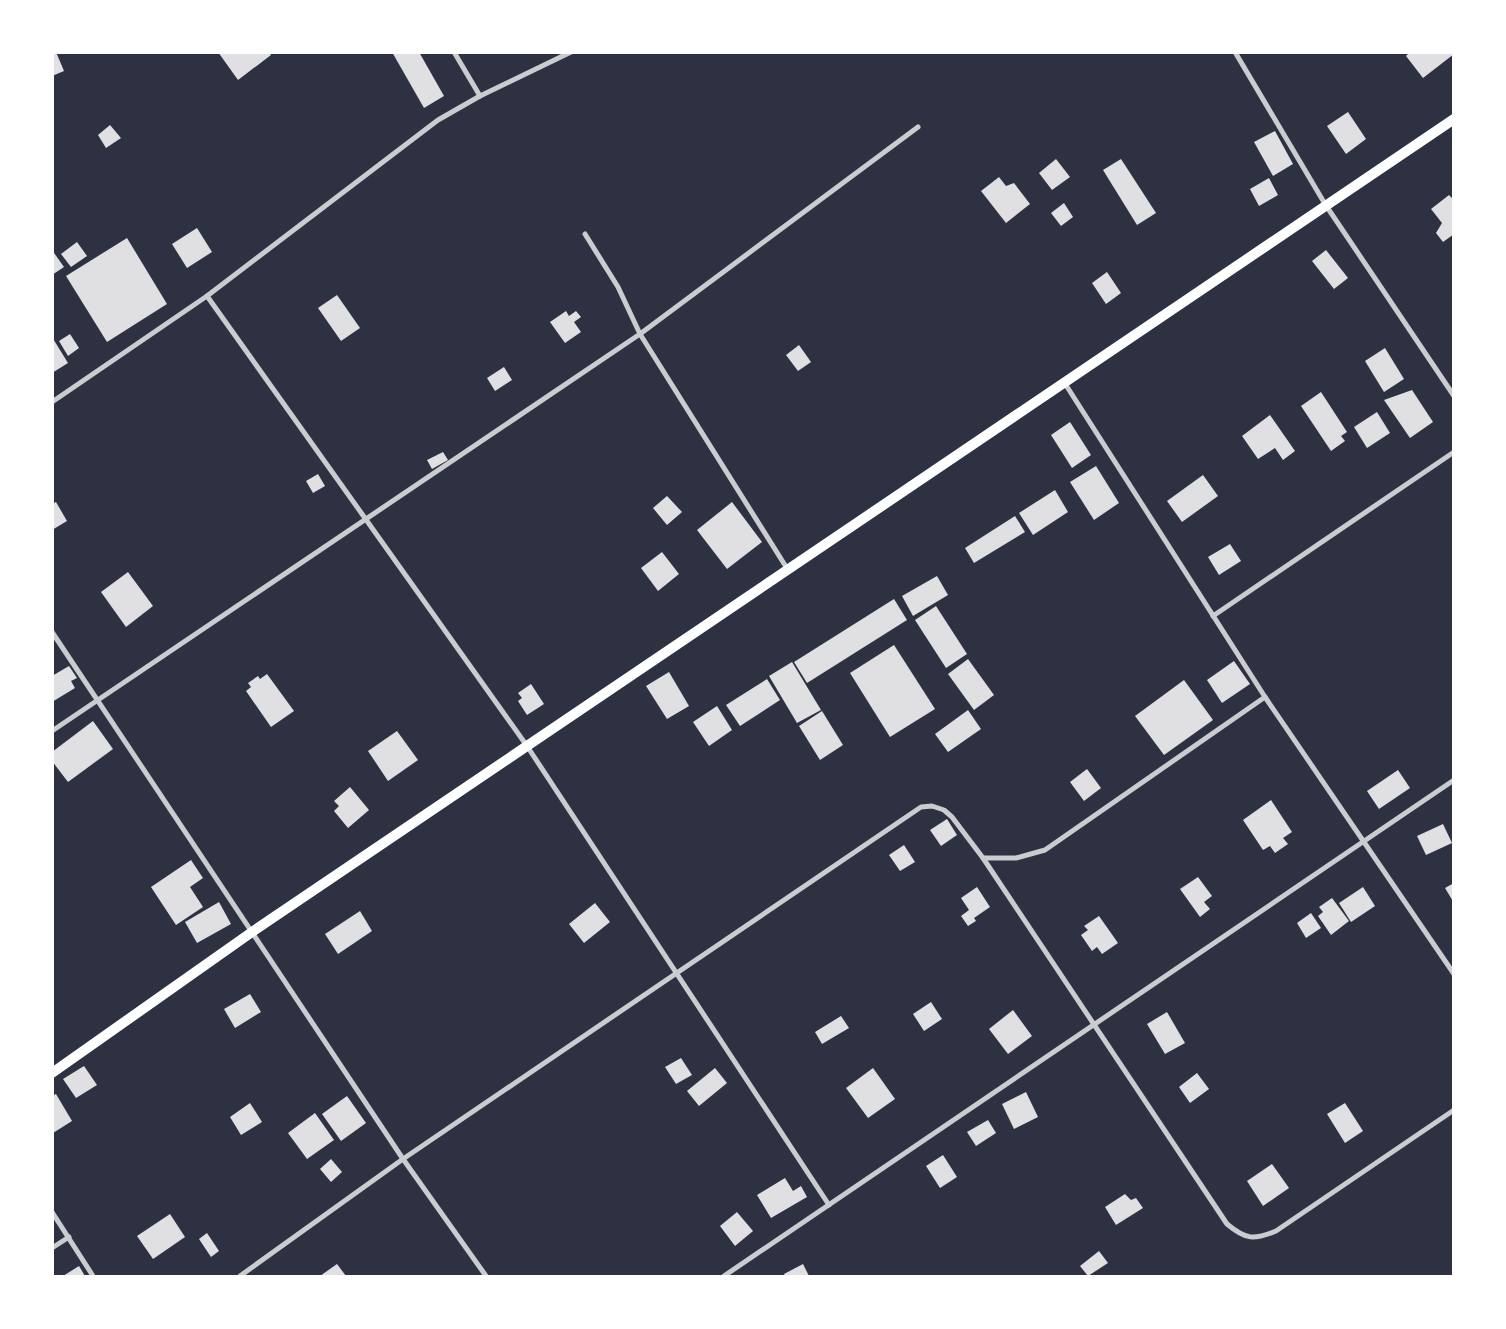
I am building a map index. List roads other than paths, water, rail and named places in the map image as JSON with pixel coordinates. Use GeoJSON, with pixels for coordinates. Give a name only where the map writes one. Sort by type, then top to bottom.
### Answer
{"type":"FeatureCollection","features":[{"type":"Feature","properties":{"kind":"main road"},"geometry":{"type":"LineString","coordinates":[[52,1074],[252,932],[789,570],[1325,204],[1454,119]]}},
{"type":"Feature","properties":{"kind":"street"},"geometry":{"type":"LineString","coordinates":[[454,52],[480,96]]}},
{"type":"Feature","properties":{"kind":"street"},"geometry":{"type":"LineString","coordinates":[[52,402],[207,296],[438,120],[480,96],[571,52]]}},
{"type":"Feature","properties":{"kind":"street"},"geometry":{"type":"LineString","coordinates":[[1236,52],[1325,204],[1454,396]]}},
{"type":"Feature","properties":{"kind":"street"},"geometry":{"type":"LineString","coordinates":[[52,731],[640,334],[918,126]]}},
{"type":"Feature","properties":{"kind":"street"},"geometry":{"type":"LineString","coordinates":[[585,234],[618,288],[640,334],[789,570]]}},
{"type":"Feature","properties":{"kind":"street"},"geometry":{"type":"LineString","coordinates":[[207,296],[527,746],[829,1205]]}},
{"type":"Feature","properties":{"kind":"street"},"geometry":{"type":"LineString","coordinates":[[1064,381],[1265,697],[1362,842],[1454,974]]}},
{"type":"Feature","properties":{"kind":"street"},"geometry":{"type":"LineString","coordinates":[[1213,616],[1454,452]]}},
{"type":"Feature","properties":{"kind":"street"},"geometry":{"type":"LineString","coordinates":[[52,632],[99,699],[403,1159],[486,1276]]}},
{"type":"Feature","properties":{"kind":"street"},"geometry":{"type":"LineString","coordinates":[[983,858],[1016,858],[1045,850],[1265,697]]}},
{"type":"Feature","properties":{"kind":"street"},"geometry":{"type":"LineString","coordinates":[[724,1276],[1094,1022],[1454,780]]}},
{"type":"Feature","properties":{"kind":"street"},"geometry":{"type":"LineString","coordinates":[[240,1276],[403,1159],[921,807],[932,806],[944,810],[952,817],[983,858],[1227,1224],[1238,1233],[1249,1238],[1261,1238],[1276,1231],[1454,1110]]}},
{"type":"Feature","properties":{"kind":"street"},"geometry":{"type":"LineString","coordinates":[[52,1212],[93,1276]]}},
{"type":"Feature","properties":{"kind":"street"},"geometry":{"type":"LineString","coordinates":[[52,1248],[69,1238]]}}]}
